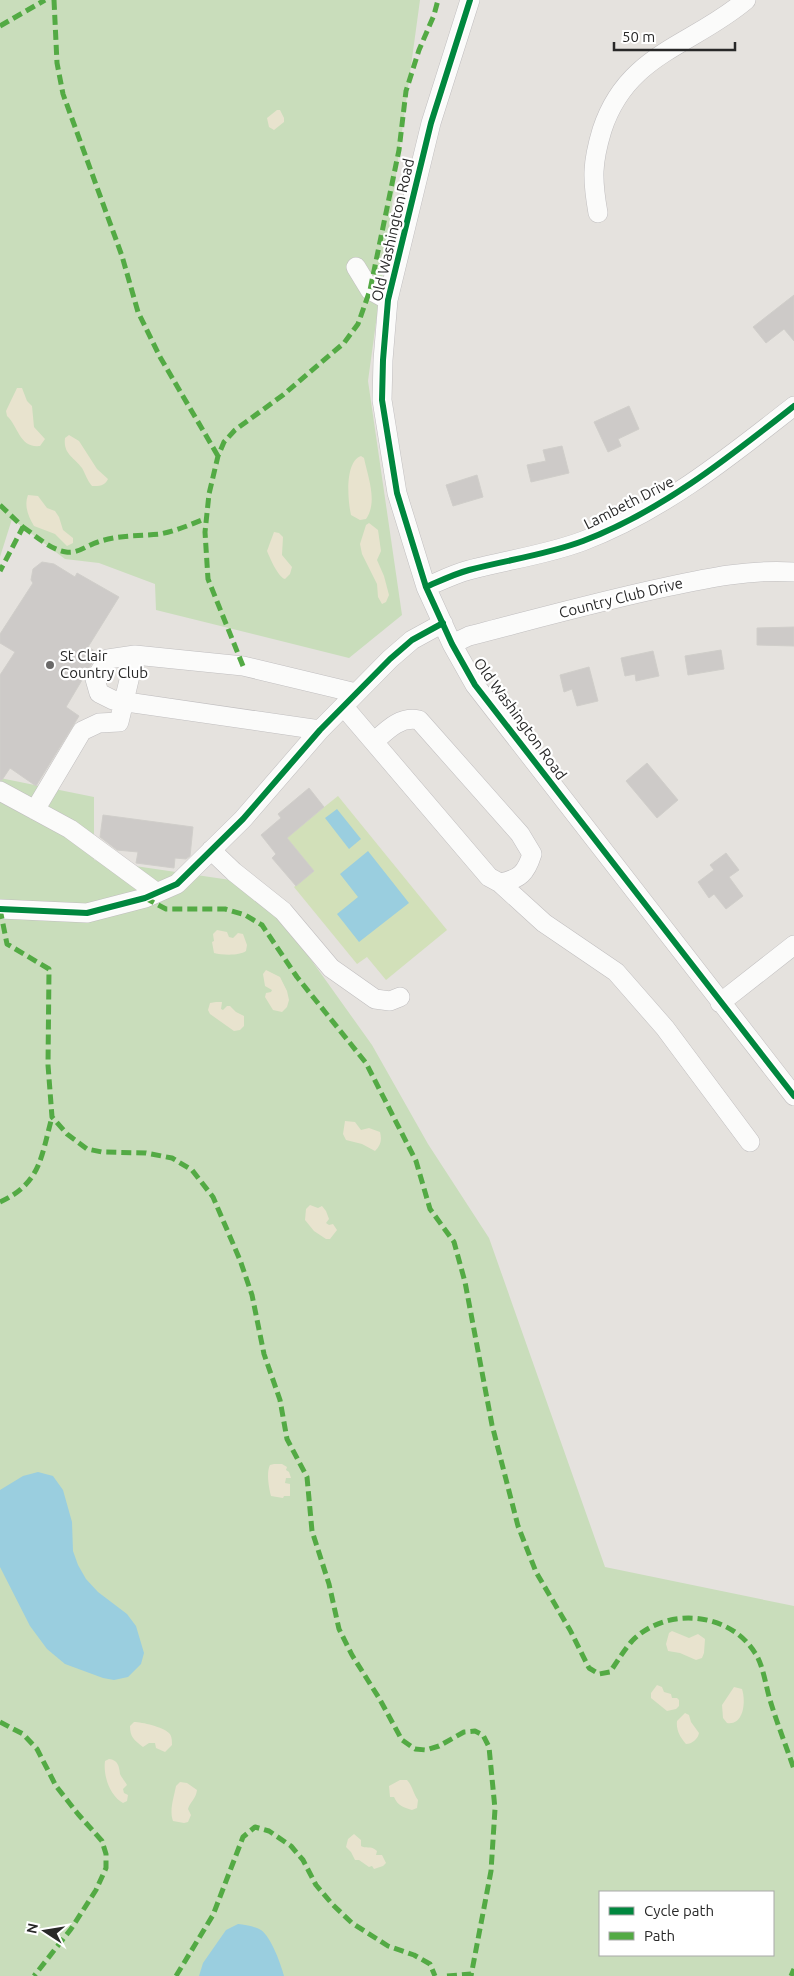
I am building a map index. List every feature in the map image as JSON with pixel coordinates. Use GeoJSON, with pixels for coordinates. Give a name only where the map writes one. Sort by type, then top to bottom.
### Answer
{"type":"FeatureCollection","features":[{"type":"Feature","properties":{"kind":"street","name":"Old Washington Road"},"geometry":{"type":"LineString","coordinates":[[470,0],[431,123],[388,300],[382,400],[397,493],[426,587],[452,644],[476,685],[720,1003],[794,1096]]}},
{"type":"Feature","properties":{"kind":"street"},"geometry":{"type":"LineString","coordinates":[[598,213],[593,185],[594,158],[608,116],[619,94],[639,70],[746,0]]}},
{"type":"Feature","properties":{"kind":"street"},"geometry":{"type":"LineString","coordinates":[[356,268],[370,290],[388,300]]}},
{"type":"Feature","properties":{"kind":"street","name":"Lambeth Drive"},"geometry":{"type":"LineString","coordinates":[[426,587],[466,571],[582,542],[613,528],[658,504],[702,477],[794,406]]}},
{"type":"Feature","properties":{"kind":"street","name":"Country Club Drive"},"geometry":{"type":"LineString","coordinates":[[452,644],[470,636],[636,593],[739,573],[794,572]]}},
{"type":"Feature","properties":{"kind":"street"},"geometry":{"type":"LineString","coordinates":[[0,909],[87,913],[145,898],[177,884],[243,819],[320,730],[350,700],[412,640],[443,623]]}},
{"type":"Feature","properties":{"kind":"street"},"geometry":{"type":"LineString","coordinates":[[35,810],[82,731],[99,723],[119,722],[135,655]]}},
{"type":"Feature","properties":{"kind":"street"},"geometry":{"type":"LineString","coordinates":[[320,730],[125,703],[113,700],[99,693],[95,679],[108,658],[135,655],[243,666],[350,700],[374,742],[489,877],[500,883],[544,923],[616,972],[665,1028],[750,1142]]}},
{"type":"Feature","properties":{"kind":"street"},"geometry":{"type":"LineString","coordinates":[[374,742],[395,723],[411,718],[419,720],[520,834],[532,854],[527,869],[512,880],[500,883]]}},
{"type":"Feature","properties":{"kind":"street"},"geometry":{"type":"LineString","coordinates":[[0,791],[70,828],[157,893]]}},
{"type":"Feature","properties":{"kind":"street"},"geometry":{"type":"LineString","coordinates":[[211,850],[234,872],[283,911],[331,968],[375,998],[390,1000],[400,996]]}},
{"type":"Feature","properties":{"kind":"street"},"geometry":{"type":"LineString","coordinates":[[720,1003],[794,945]]}},
{"type":"Feature","properties":{"kind":"green space"},"geometry":{"type":"Polygon","coordinates":[[[0,0],[420,0],[368,381],[402,615],[349,658],[156,610],[155,584],[99,563],[65,559],[12,519],[0,557],[0,0]]]}},
{"type":"Feature","properties":{"kind":"green space"},"geometry":{"type":"Polygon","coordinates":[[[0,778],[94,797],[94,860],[257,884],[372,1045],[428,1144],[489,1238],[605,1567],[794,1606],[794,1976],[0,1976],[0,778]]]}},
{"type":"Feature","properties":{"kind":"green space"},"geometry":{"type":"Polygon","coordinates":[[[338,796],[447,930],[386,980],[367,957],[357,964],[294,887],[313,871],[278,838],[293,832],[338,796]]]}},
{"type":"Feature","properties":{"kind":"sand"},"geometry":{"type":"Polygon","coordinates":[[[277,110],[280,110],[284,122],[274,130],[269,127],[267,118],[277,110]]]}},
{"type":"Feature","properties":{"kind":"sand"},"geometry":{"type":"Polygon","coordinates":[[[17,388],[22,388],[27,401],[32,406],[34,427],[45,439],[40,446],[33,446],[23,440],[7,416],[6,411],[17,388]]]}},
{"type":"Feature","properties":{"kind":"sand"},"geometry":{"type":"Polygon","coordinates":[[[69,435],[79,441],[97,469],[108,479],[105,483],[97,486],[90,484],[82,468],[67,452],[65,438],[69,435]]]}},
{"type":"Feature","properties":{"kind":"sand"},"geometry":{"type":"Polygon","coordinates":[[[361,456],[364,458],[372,497],[370,512],[366,519],[360,520],[351,515],[348,483],[352,466],[361,456]]]}},
{"type":"Feature","properties":{"kind":"sand"},"geometry":{"type":"Polygon","coordinates":[[[28,495],[38,496],[47,508],[55,511],[63,530],[73,538],[73,543],[67,546],[55,534],[34,526],[27,511],[28,495]]]}},
{"type":"Feature","properties":{"kind":"sand"},"geometry":{"type":"Polygon","coordinates":[[[369,523],[378,530],[381,551],[377,560],[389,595],[386,602],[382,604],[378,597],[377,584],[362,554],[360,544],[366,525],[369,523]]]}},
{"type":"Feature","properties":{"kind":"sand"},"geometry":{"type":"Polygon","coordinates":[[[274,532],[279,533],[283,537],[282,555],[292,567],[290,574],[285,579],[277,571],[267,551],[274,532]]]}},
{"type":"Feature","properties":{"kind":"sand"},"geometry":{"type":"Polygon","coordinates":[[[217,930],[227,932],[229,937],[233,938],[238,933],[243,934],[247,945],[246,951],[226,955],[214,953],[213,934],[217,930]]]}},
{"type":"Feature","properties":{"kind":"sand"},"geometry":{"type":"Polygon","coordinates":[[[266,970],[280,977],[287,991],[289,1000],[287,1007],[282,1012],[273,1010],[265,997],[266,993],[272,990],[265,986],[263,974],[266,970]]]}},
{"type":"Feature","properties":{"kind":"sand"},"geometry":{"type":"Polygon","coordinates":[[[222,1002],[221,1009],[223,1010],[230,1006],[244,1016],[244,1026],[240,1030],[234,1031],[210,1014],[208,1010],[210,1003],[222,1002]]]}},
{"type":"Feature","properties":{"kind":"sand"},"geometry":{"type":"Polygon","coordinates":[[[345,1121],[355,1122],[361,1130],[369,1128],[380,1132],[381,1142],[379,1147],[375,1151],[362,1144],[346,1140],[343,1134],[345,1121]]]}},
{"type":"Feature","properties":{"kind":"sand"},"geometry":{"type":"Polygon","coordinates":[[[310,1205],[318,1208],[322,1206],[326,1211],[329,1219],[326,1223],[329,1225],[333,1224],[337,1230],[330,1239],[326,1239],[314,1231],[305,1220],[306,1209],[310,1205]]]}},
{"type":"Feature","properties":{"kind":"sand"},"geometry":{"type":"Polygon","coordinates":[[[282,1464],[287,1467],[286,1470],[291,1478],[286,1478],[285,1483],[290,1484],[290,1496],[284,1496],[283,1498],[271,1496],[268,1472],[270,1465],[282,1464]]]}},
{"type":"Feature","properties":{"kind":"sand"},"geometry":{"type":"Polygon","coordinates":[[[672,1631],[689,1638],[698,1634],[705,1639],[702,1658],[696,1660],[680,1653],[668,1651],[666,1644],[669,1633],[672,1631]]]}},
{"type":"Feature","properties":{"kind":"sand"},"geometry":{"type":"Polygon","coordinates":[[[657,1685],[662,1687],[664,1692],[671,1694],[672,1698],[679,1700],[679,1706],[676,1709],[667,1711],[651,1698],[651,1693],[657,1685]]]}},
{"type":"Feature","properties":{"kind":"sand"},"geometry":{"type":"Polygon","coordinates":[[[734,1687],[742,1689],[744,1700],[742,1712],[737,1721],[727,1723],[723,1718],[722,1705],[734,1687]]]}},
{"type":"Feature","properties":{"kind":"sand"},"geometry":{"type":"Polygon","coordinates":[[[685,1713],[689,1715],[691,1722],[699,1733],[694,1741],[686,1744],[677,1727],[677,1721],[685,1713]]]}},
{"type":"Feature","properties":{"kind":"sand"},"geometry":{"type":"Polygon","coordinates":[[[134,1722],[152,1725],[166,1731],[171,1736],[172,1745],[165,1752],[156,1748],[155,1743],[149,1743],[143,1747],[132,1736],[130,1726],[134,1722]]]}},
{"type":"Feature","properties":{"kind":"sand"},"geometry":{"type":"Polygon","coordinates":[[[109,1759],[118,1764],[121,1775],[127,1785],[123,1789],[124,1793],[128,1795],[127,1801],[123,1803],[114,1796],[106,1779],[105,1761],[109,1759]]]}},
{"type":"Feature","properties":{"kind":"sand"},"geometry":{"type":"Polygon","coordinates":[[[400,1780],[407,1780],[411,1785],[418,1800],[417,1808],[412,1810],[403,1807],[394,1797],[390,1797],[389,1786],[400,1780]]]}},
{"type":"Feature","properties":{"kind":"sand"},"geometry":{"type":"Polygon","coordinates":[[[180,1782],[187,1783],[197,1790],[188,1809],[191,1815],[188,1822],[184,1823],[173,1821],[172,1817],[172,1803],[176,1786],[180,1782]]]}},
{"type":"Feature","properties":{"kind":"sand"},"geometry":{"type":"Polygon","coordinates":[[[354,1834],[361,1840],[361,1846],[375,1849],[377,1851],[376,1855],[382,1855],[386,1863],[383,1866],[374,1869],[372,1866],[369,1867],[359,1860],[355,1860],[346,1847],[348,1839],[354,1834]]]}},
{"type":"Feature","properties":{"kind":"water"},"geometry":{"type":"Polygon","coordinates":[[[337,809],[361,839],[349,849],[325,818],[337,809]]]}},
{"type":"Feature","properties":{"kind":"water"},"geometry":{"type":"Polygon","coordinates":[[[368,851],[409,903],[359,942],[337,914],[358,897],[340,874],[368,851]]]}},
{"type":"Feature","properties":{"kind":"water"},"geometry":{"type":"Polygon","coordinates":[[[38,1472],[53,1476],[63,1490],[72,1522],[73,1551],[86,1579],[98,1592],[127,1614],[136,1626],[144,1653],[141,1664],[128,1677],[114,1680],[103,1678],[65,1664],[47,1649],[30,1626],[0,1567],[0,1490],[23,1476],[38,1472]]]}},
{"type":"Feature","properties":{"kind":"water"},"geometry":{"type":"Polygon","coordinates":[[[238,1924],[250,1926],[265,1933],[275,1951],[284,1976],[199,1976],[203,1963],[226,1930],[238,1924]]]}},
{"type":"Feature","properties":{"kind":"building"},"geometry":{"type":"Polygon","coordinates":[[[794,295],[794,341],[784,329],[766,343],[753,327],[794,295]]]}},
{"type":"Feature","properties":{"kind":"building"},"geometry":{"type":"Polygon","coordinates":[[[629,406],[639,429],[618,439],[621,446],[608,452],[594,422],[629,406]]]}},
{"type":"Feature","properties":{"kind":"building"},"geometry":{"type":"Polygon","coordinates":[[[562,446],[569,473],[531,482],[527,465],[546,461],[543,450],[562,446]]]}},
{"type":"Feature","properties":{"kind":"building"},"geometry":{"type":"Polygon","coordinates":[[[477,475],[483,497],[453,506],[446,485],[477,475]]]}},
{"type":"Feature","properties":{"kind":"building","name":"St Clair Country Club"},"geometry":{"type":"Polygon","coordinates":[[[42,562],[54,564],[75,577],[77,573],[119,597],[88,647],[98,653],[66,707],[79,716],[36,786],[10,768],[2,780],[0,780],[0,675],[15,652],[0,643],[0,634],[33,583],[31,580],[33,569],[42,562]]]}},
{"type":"Feature","properties":{"kind":"building"},"geometry":{"type":"Polygon","coordinates":[[[794,627],[794,646],[757,645],[757,628],[794,627]]]}},
{"type":"Feature","properties":{"kind":"building"},"geometry":{"type":"Polygon","coordinates":[[[721,650],[724,669],[688,675],[685,656],[721,650]]]}},
{"type":"Feature","properties":{"kind":"building"},"geometry":{"type":"Polygon","coordinates":[[[653,651],[659,676],[636,681],[635,674],[625,676],[621,658],[653,651]]]}},
{"type":"Feature","properties":{"kind":"building"},"geometry":{"type":"Polygon","coordinates":[[[589,667],[598,701],[577,706],[572,689],[564,692],[560,675],[589,667]]]}},
{"type":"Feature","properties":{"kind":"building"},"geometry":{"type":"Polygon","coordinates":[[[647,763],[678,800],[657,818],[626,781],[647,763]]]}},
{"type":"Feature","properties":{"kind":"building"},"geometry":{"type":"Polygon","coordinates":[[[309,788],[324,807],[287,838],[314,871],[296,886],[272,858],[276,854],[261,835],[281,818],[278,814],[309,788]]]}},
{"type":"Feature","properties":{"kind":"building"},"geometry":{"type":"Polygon","coordinates":[[[103,815],[193,827],[190,856],[186,859],[175,858],[174,868],[136,863],[138,852],[117,850],[100,837],[103,815]]]}},
{"type":"Feature","properties":{"kind":"building"},"geometry":{"type":"Polygon","coordinates":[[[726,853],[739,870],[729,877],[743,896],[726,909],[714,894],[709,898],[698,882],[714,870],[710,865],[726,853]]]}},
{"type":"Feature","properties":{"kind":"marked path"},"geometry":{"type":"LineString","coordinates":[[0,26],[45,0]]}},
{"type":"Feature","properties":{"kind":"marked path"},"geometry":{"type":"LineString","coordinates":[[54,0],[57,63],[63,94],[122,256],[138,312],[160,357],[218,456]]}},
{"type":"Feature","properties":{"kind":"marked path"},"geometry":{"type":"LineString","coordinates":[[243,666],[208,579],[205,532],[209,494],[218,456],[224,442],[235,430],[283,395],[344,343],[358,324],[370,290],[399,150],[406,91],[438,0]]}},
{"type":"Feature","properties":{"kind":"marked path"},"geometry":{"type":"LineString","coordinates":[[0,505],[23,527],[0,571]]}},
{"type":"Feature","properties":{"kind":"marked path"},"geometry":{"type":"LineString","coordinates":[[23,527],[49,546],[60,551],[70,552],[78,551],[113,538],[166,533],[207,518]]}},
{"type":"Feature","properties":{"kind":"marked path"},"geometry":{"type":"LineString","coordinates":[[145,898],[166,909],[225,909],[245,915],[262,925],[297,977],[366,1063],[416,1161],[430,1209],[454,1242],[465,1282],[492,1425],[518,1526],[536,1572],[570,1630],[589,1668],[599,1674],[610,1672],[632,1641],[646,1630],[662,1622],[697,1618],[714,1622],[730,1629],[744,1639],[758,1658],[794,1769]]}},
{"type":"Feature","properties":{"kind":"marked path"},"geometry":{"type":"LineString","coordinates":[[0,909],[7,944],[49,969],[48,1065],[52,1117],[67,1134],[87,1149],[102,1152],[146,1153],[172,1158],[192,1170],[213,1197],[240,1260],[252,1295],[264,1354],[280,1400],[287,1439],[307,1477],[312,1531],[329,1584],[339,1629],[352,1655],[402,1740],[415,1749],[426,1750],[439,1746],[464,1732],[475,1731],[483,1735],[489,1747],[495,1809],[491,1871],[471,1976]]}},
{"type":"Feature","properties":{"kind":"marked path"},"geometry":{"type":"LineString","coordinates":[[0,1202],[14,1195],[32,1177],[42,1156],[52,1117]]}},
{"type":"Feature","properties":{"kind":"marked path"},"geometry":{"type":"LineString","coordinates":[[0,1722],[23,1734],[37,1749],[56,1786],[102,1841],[106,1854],[106,1868],[96,1890],[71,1929],[34,1976]]}},
{"type":"Feature","properties":{"kind":"marked path"},"geometry":{"type":"LineString","coordinates":[[176,1976],[213,1915],[243,1837],[255,1827],[269,1831],[291,1846],[303,1860],[316,1885],[352,1923],[388,1946],[414,1955],[430,1964],[435,1976]]}},
{"type":"Feature","properties":{"kind":"marked path"},"geometry":{"type":"LineString","coordinates":[[791,1976],[794,1969]]}},
{"type":"Feature","properties":{"kind":"marked path"},"geometry":{"type":"LineString","coordinates":[[447,1976],[471,1974]]}},
{"type":"Feature","properties":{"kind":"cycle path"},"geometry":{"type":"LineString","coordinates":[[470,0],[431,123],[388,300],[382,400],[397,493],[426,587],[452,644],[475,685],[794,1096]]}},
{"type":"Feature","properties":{"kind":"cycle path"},"geometry":{"type":"LineString","coordinates":[[426,587],[469,570],[569,546],[612,529],[640,515],[693,482],[794,406]]}},
{"type":"Feature","properties":{"kind":"cycle path"},"geometry":{"type":"LineString","coordinates":[[0,909],[87,913],[145,898],[177,884],[243,819],[320,730],[390,659],[412,640],[443,623]]}},
{"type":"Feature","properties":{"kind":"place","name":"St Clair Country Club"},"geometry":{"type":"Point","coordinates":[50,665]}}]}
